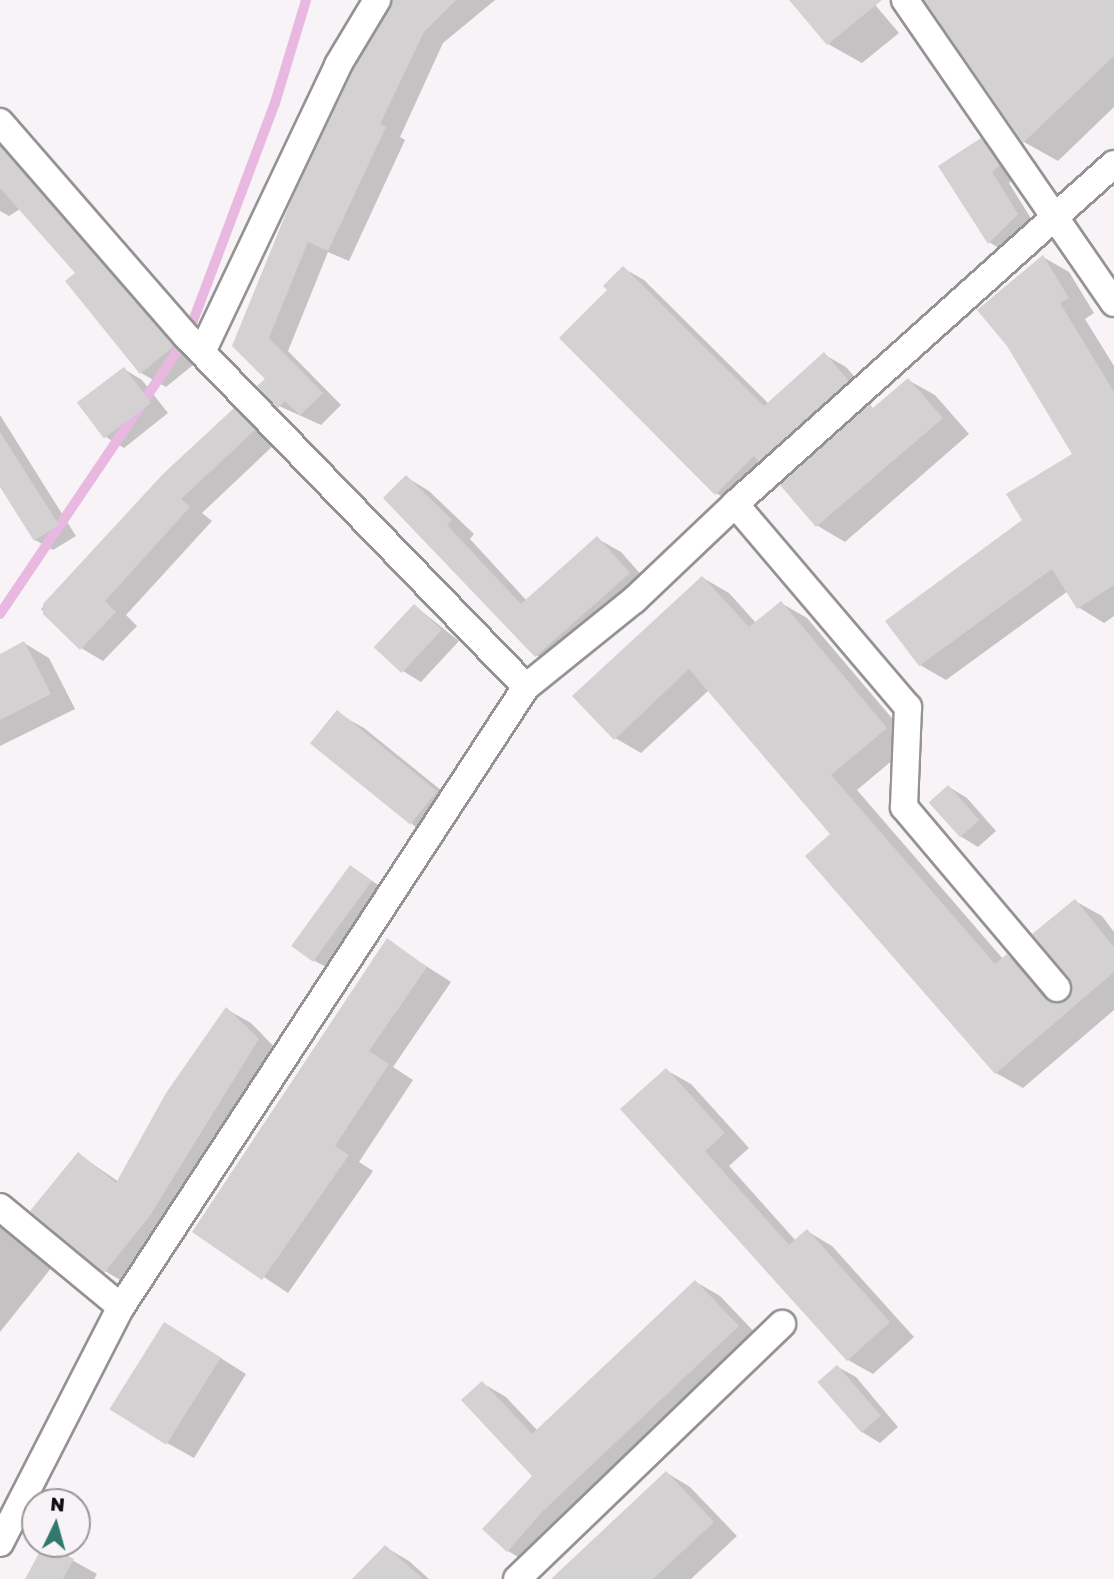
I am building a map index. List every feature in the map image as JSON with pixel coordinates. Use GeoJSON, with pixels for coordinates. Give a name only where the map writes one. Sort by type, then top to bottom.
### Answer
{"type":"FeatureCollection","features":[{"type":"Feature","properties":{"kind":"street"},"geometry":{"type":"LineString","coordinates":[[202,352],[338,65],[377,0]]}},
{"type":"Feature","properties":{"kind":"street"},"geometry":{"type":"LineString","coordinates":[[905,0],[1114,303]]}},
{"type":"Feature","properties":{"kind":"street"},"geometry":{"type":"LineString","coordinates":[[0,122],[202,352],[526,687]]}},
{"type":"Feature","properties":{"kind":"street"},"geometry":{"type":"LineString","coordinates":[[0,1543],[121,1307],[526,687],[634,600],[735,504],[1114,164]]}},
{"type":"Feature","properties":{"kind":"street"},"geometry":{"type":"LineString","coordinates":[[735,504],[908,707],[904,807],[1057,988]]}},
{"type":"Feature","properties":{"kind":"street"},"geometry":{"type":"LineString","coordinates":[[0,1207],[121,1307]]}},
{"type":"Feature","properties":{"kind":"street"},"geometry":{"type":"LineString","coordinates":[[517,1579],[782,1324]]}},
{"type":"Feature","properties":{"kind":"building"},"geometry":{"type":"Polygon","coordinates":[[[393,0],[456,0],[424,32],[380,124],[386,127],[328,251],[308,242],[269,338],[323,393],[300,415],[285,401],[278,408],[257,386],[265,379],[232,346],[291,201],[352,72],[393,0]]]}},
{"type":"Feature","properties":{"kind":"building"},"geometry":{"type":"Polygon","coordinates":[[[789,0],[882,0],[827,45],[789,0]]]}},
{"type":"Feature","properties":{"kind":"building"},"geometry":{"type":"Polygon","coordinates":[[[924,0],[1114,0],[1114,56],[1023,143],[924,0]]]}},
{"type":"Feature","properties":{"kind":"building"},"geometry":{"type":"Polygon","coordinates":[[[981,138],[1000,165],[992,172],[1018,214],[988,244],[938,166],[981,138]]]}},
{"type":"Feature","properties":{"kind":"building"},"geometry":{"type":"Polygon","coordinates":[[[0,146],[174,346],[140,374],[65,281],[75,273],[0,188],[0,146]]]}},
{"type":"Feature","properties":{"kind":"building"},"geometry":{"type":"Polygon","coordinates":[[[1043,255],[1069,298],[1060,303],[1114,392],[1114,585],[1077,609],[1052,569],[919,666],[885,621],[1022,520],[1006,494],[1072,454],[1007,346],[977,310],[1043,255]]]}},
{"type":"Feature","properties":{"kind":"building"},"geometry":{"type":"Polygon","coordinates":[[[623,266],[764,406],[824,352],[849,381],[759,462],[754,456],[715,495],[559,338],[607,290],[603,286],[623,266]]]}},
{"type":"Feature","properties":{"kind":"building"},"geometry":{"type":"Polygon","coordinates":[[[124,367],[151,403],[104,438],[77,403],[124,367]]]}},
{"type":"Feature","properties":{"kind":"building"},"geometry":{"type":"Polygon","coordinates":[[[908,378],[943,418],[816,527],[780,485],[870,404],[873,408],[908,378]]]}},
{"type":"Feature","properties":{"kind":"building"},"geometry":{"type":"Polygon","coordinates":[[[234,408],[255,430],[181,499],[190,507],[105,601],[116,612],[80,650],[43,614],[43,604],[163,474],[234,408]]]}},
{"type":"Feature","properties":{"kind":"building"},"geometry":{"type":"Polygon","coordinates":[[[0,432],[59,525],[34,541],[0,487],[0,432]]]}},
{"type":"Feature","properties":{"kind":"building"},"geometry":{"type":"Polygon","coordinates":[[[406,475],[452,520],[447,525],[521,604],[597,536],[630,573],[535,657],[383,498],[406,475]]]}},
{"type":"Feature","properties":{"kind":"building"},"geometry":{"type":"Polygon","coordinates":[[[702,576],[749,627],[781,601],[887,728],[831,775],[995,964],[1007,954],[1045,999],[1059,1004],[1067,1000],[1072,993],[1069,978],[1032,934],[1075,899],[1114,947],[1114,972],[995,1074],[805,856],[830,834],[689,669],[614,740],[572,696],[702,576]]]}},
{"type":"Feature","properties":{"kind":"building"},"geometry":{"type":"Polygon","coordinates":[[[414,604],[442,630],[402,673],[374,647],[414,604]]]}},
{"type":"Feature","properties":{"kind":"building"},"geometry":{"type":"Polygon","coordinates":[[[24,641],[51,694],[0,720],[0,654],[24,641]]]}},
{"type":"Feature","properties":{"kind":"building"},"geometry":{"type":"Polygon","coordinates":[[[337,710],[437,791],[410,825],[310,743],[337,710]]]}},
{"type":"Feature","properties":{"kind":"building"},"geometry":{"type":"Polygon","coordinates":[[[948,785],[979,820],[960,837],[929,802],[948,785]]]}},
{"type":"Feature","properties":{"kind":"building"},"geometry":{"type":"Polygon","coordinates":[[[350,865],[372,881],[313,962],[291,946],[350,865]]]}},
{"type":"Feature","properties":{"kind":"building"},"geometry":{"type":"Polygon","coordinates":[[[387,938],[427,967],[369,1051],[389,1064],[335,1146],[349,1155],[262,1280],[192,1232],[387,938]]]}},
{"type":"Feature","properties":{"kind":"building"},"geometry":{"type":"Polygon","coordinates":[[[226,1007],[259,1039],[149,1217],[104,1273],[30,1211],[78,1152],[116,1183],[166,1093],[226,1007]]]}},
{"type":"Feature","properties":{"kind":"building"},"geometry":{"type":"Polygon","coordinates":[[[666,1068],[725,1133],[705,1151],[789,1245],[807,1229],[890,1322],[847,1361],[620,1109],[666,1068]]]}},
{"type":"Feature","properties":{"kind":"building"},"geometry":{"type":"Polygon","coordinates":[[[695,1280],[739,1326],[543,1511],[507,1552],[482,1529],[532,1476],[461,1400],[482,1381],[532,1434],[695,1280]]]}},
{"type":"Feature","properties":{"kind":"building"},"geometry":{"type":"Polygon","coordinates":[[[164,1322],[221,1358],[166,1445],[109,1409],[164,1322]]]}},
{"type":"Feature","properties":{"kind":"building"},"geometry":{"type":"Polygon","coordinates":[[[837,1365],[881,1416],[861,1433],[817,1382],[837,1365]]]}},
{"type":"Feature","properties":{"kind":"building"},"geometry":{"type":"Polygon","coordinates":[[[666,1471],[714,1522],[653,1579],[551,1579],[666,1471]]]}},
{"type":"Feature","properties":{"kind":"building"},"geometry":{"type":"Polygon","coordinates":[[[385,1545],[423,1579],[352,1579],[385,1545]]]}},
{"type":"Feature","properties":{"kind":"building"},"geometry":{"type":"Polygon","coordinates":[[[36,1558],[74,1559],[63,1579],[25,1579],[36,1558]]]}},
{"type":"Feature","properties":{"kind":"waterway"},"geometry":{"type":"LineString","coordinates":[[0,614],[187,337],[275,103],[306,0]]}}]}
